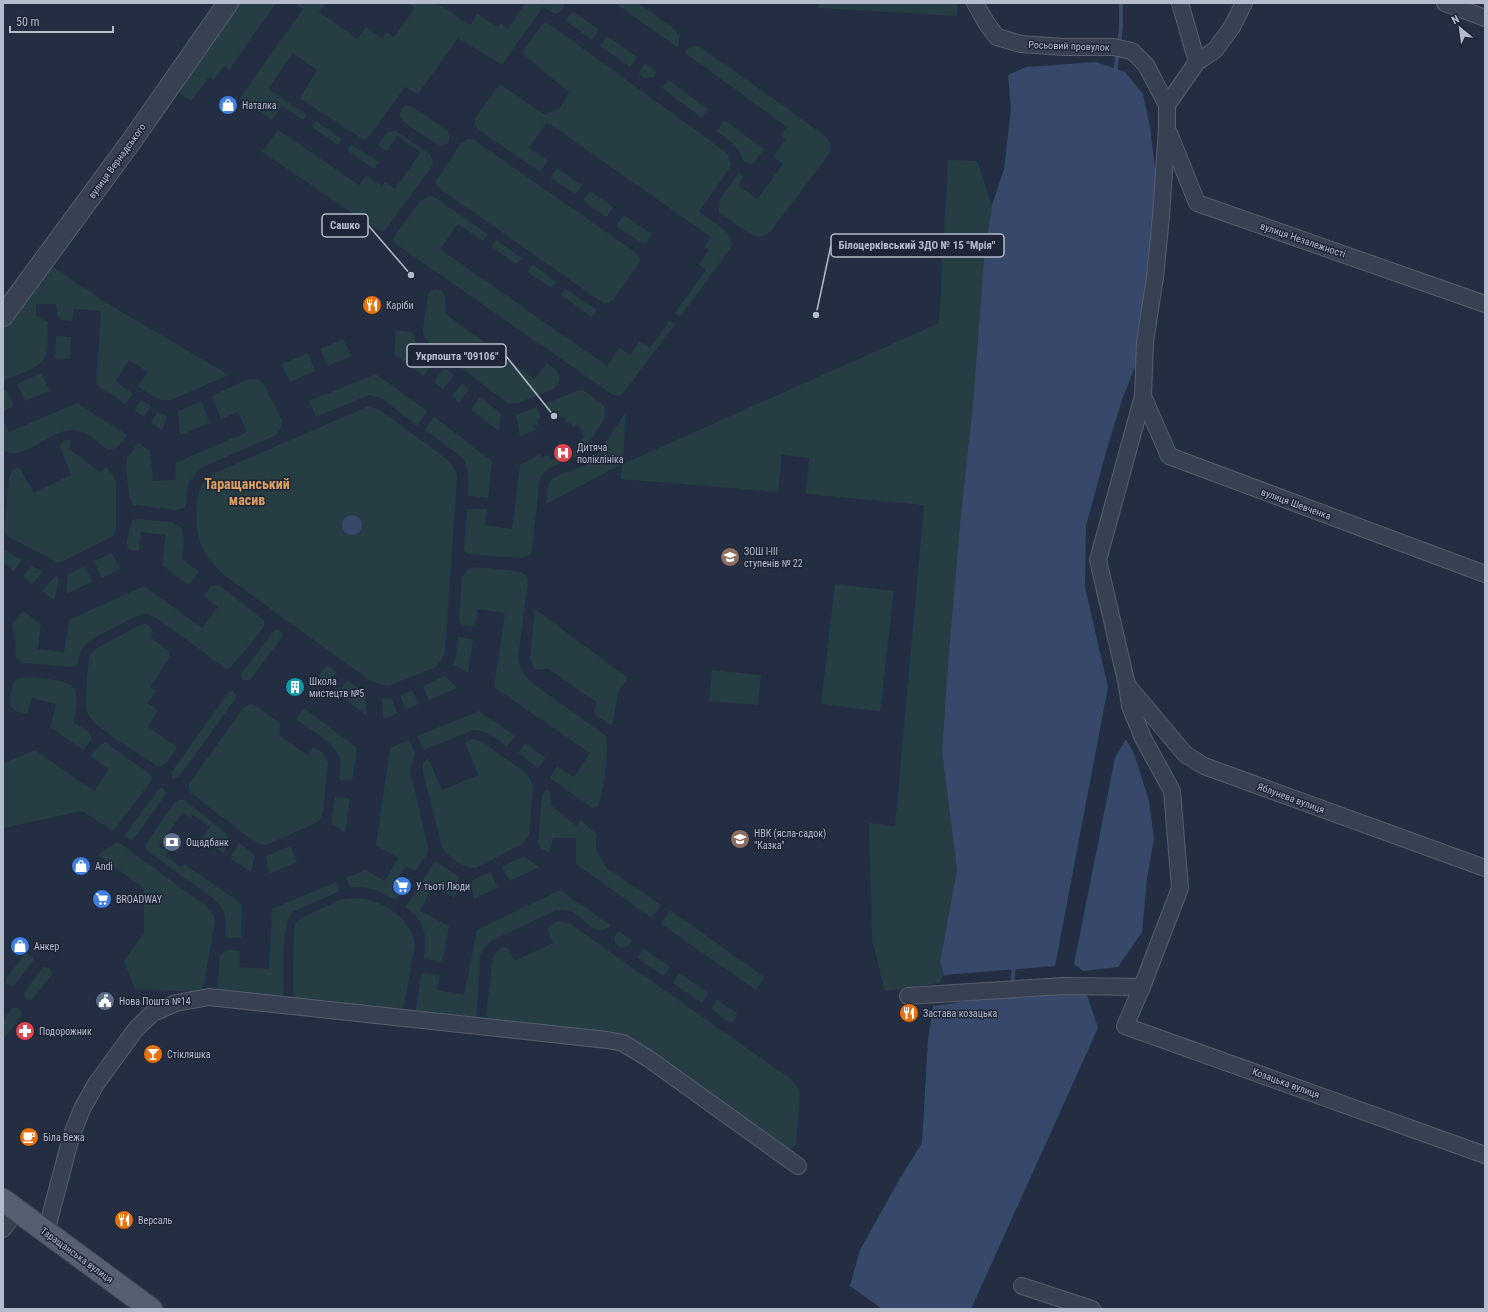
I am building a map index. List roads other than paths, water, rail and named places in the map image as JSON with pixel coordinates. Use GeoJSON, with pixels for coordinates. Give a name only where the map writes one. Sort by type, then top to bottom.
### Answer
{"type":"FeatureCollection","features":[{"type":"Feature","properties":{"kind":"main road","name":"Таращанська вулиця"},"geometry":{"type":"LineString","coordinates":[[10,1205],[151,1309]]}},
{"type":"Feature","properties":{"kind":"street","name":"вулиця Вернадського"},"geometry":{"type":"LineString","coordinates":[[3,316],[133,139],[228,3]]}},
{"type":"Feature","properties":{"kind":"street","name":"Росьовий провулок"},"geometry":{"type":"LineString","coordinates":[[975,3],[987,24],[997,37],[1021,44],[1064,47],[1120,48],[1132,51],[1146,64],[1167,105]]}},
{"type":"Feature","properties":{"kind":"street"},"geometry":{"type":"LineString","coordinates":[[1180,3],[1197,62]]}},
{"type":"Feature","properties":{"kind":"street"},"geometry":{"type":"LineString","coordinates":[[908,996],[1064,986],[1142,987],[1180,888],[1172,791],[1143,738],[1130,706],[1127,685],[1098,560],[1143,396],[1145,342],[1155,277],[1167,128],[1167,105],[1197,62],[1215,50],[1232,27],[1244,3]]}},
{"type":"Feature","properties":{"kind":"street"},"geometry":{"type":"LineString","coordinates":[[1445,3],[1485,18]]}},
{"type":"Feature","properties":{"kind":"street","name":"вулиця Незалежності"},"geometry":{"type":"LineString","coordinates":[[1167,128],[1197,203],[1485,304]]}},
{"type":"Feature","properties":{"kind":"street","name":"вулиця Шевченка"},"geometry":{"type":"LineString","coordinates":[[1143,396],[1169,456],[1485,574]]}},
{"type":"Feature","properties":{"kind":"street","name":"Яблунева вулиця"},"geometry":{"type":"LineString","coordinates":[[1127,685],[1185,754],[1204,766],[1485,868]]}},
{"type":"Feature","properties":{"kind":"street","name":"Козацька вулиця"},"geometry":{"type":"LineString","coordinates":[[1142,987],[1126,1026],[1485,1155]]}},
{"type":"Feature","properties":{"kind":"street"},"geometry":{"type":"LineString","coordinates":[[46,1232],[71,1137],[82,1109],[96,1084],[136,1028],[153,1013],[176,1003],[209,997],[592,1038],[623,1043],[648,1059],[798,1166]]}},
{"type":"Feature","properties":{"kind":"street"},"geometry":{"type":"LineString","coordinates":[[3,1229],[10,1205]]}},
{"type":"Feature","properties":{"kind":"street"},"geometry":{"type":"LineString","coordinates":[[1022,1286],[1092,1309]]}},
{"type":"Feature","properties":{"kind":"water"},"geometry":{"type":"Polygon","coordinates":[[[1096,62],[1125,72],[1143,94],[1150,127],[1161,216],[1145,342],[1123,397],[1086,526],[1085,587],[1108,687],[1055,966],[944,975],[940,962],[957,870],[942,751],[949,653],[961,514],[973,404],[984,260],[992,205],[1004,169],[1011,109],[1008,75],[1026,67],[1096,62]]]}},
{"type":"Feature","properties":{"kind":"water"},"geometry":{"type":"Polygon","coordinates":[[[352,515],[359,518],[362,525],[359,532],[352,535],[345,532],[342,525],[345,518],[352,515]]]}},
{"type":"Feature","properties":{"kind":"water"},"geometry":{"type":"Polygon","coordinates":[[[1126,739],[1135,756],[1149,801],[1154,839],[1147,878],[1142,932],[1118,967],[1083,971],[1074,964],[1115,758],[1126,739]]]}},
{"type":"Feature","properties":{"kind":"water"},"geometry":{"type":"Polygon","coordinates":[[[1061,994],[1087,995],[1098,1028],[971,1309],[882,1309],[850,1286],[860,1250],[899,1180],[922,1143],[928,1040],[933,1006],[991,998],[1061,994]]]}},
{"type":"Feature","properties":{"kind":"waterway"},"geometry":{"type":"LineString","coordinates":[[1119,44],[1121,3]]}},
{"type":"Feature","properties":{"kind":"waterway"},"geometry":{"type":"LineString","coordinates":[[1115,73],[1118,50]]}},
{"type":"Feature","properties":{"kind":"waterway"},"geometry":{"type":"LineString","coordinates":[[1012,986],[1014,965]]}},
{"type":"Feature","properties":{"kind":"place","name":"Наталка"},"geometry":{"type":"Point","coordinates":[228,105]}},
{"type":"Feature","properties":{"kind":"place","name":"Сашко"},"geometry":{"type":"Point","coordinates":[411,275]}},
{"type":"Feature","properties":{"kind":"place","name":"Каріби"},"geometry":{"type":"Point","coordinates":[372,305]}},
{"type":"Feature","properties":{"kind":"place","name":"Білоцерківський ЗДО № 15 \"Мрія\""},"geometry":{"type":"Point","coordinates":[816,315]}},
{"type":"Feature","properties":{"kind":"place","name":"Укрпошта \"09106\""},"geometry":{"type":"Point","coordinates":[554,416]}},
{"type":"Feature","properties":{"kind":"place","name":"Дитяча поліклініка"},"geometry":{"type":"Point","coordinates":[563,453]}},
{"type":"Feature","properties":{"kind":"place","name":"ЗОШ І-ІІІ ступенів № 22"},"geometry":{"type":"Point","coordinates":[730,557]}},
{"type":"Feature","properties":{"kind":"place","name":"Школа мистецтв №5"},"geometry":{"type":"Point","coordinates":[295,687]}},
{"type":"Feature","properties":{"kind":"place","name":"НВК (ясла-садок) \"Казка\""},"geometry":{"type":"Point","coordinates":[740,839]}},
{"type":"Feature","properties":{"kind":"place","name":"Ощадбанк"},"geometry":{"type":"Point","coordinates":[172,842]}},
{"type":"Feature","properties":{"kind":"place","name":"Andi"},"geometry":{"type":"Point","coordinates":[81,866]}},
{"type":"Feature","properties":{"kind":"place","name":"У тьоті Люди"},"geometry":{"type":"Point","coordinates":[402,886]}},
{"type":"Feature","properties":{"kind":"place","name":"BROADWAY"},"geometry":{"type":"Point","coordinates":[102,899]}},
{"type":"Feature","properties":{"kind":"place","name":"Анкер"},"geometry":{"type":"Point","coordinates":[20,946]}},
{"type":"Feature","properties":{"kind":"place","name":"Нова Пошта №14"},"geometry":{"type":"Point","coordinates":[105,1001]}},
{"type":"Feature","properties":{"kind":"place","name":"Застава козацька"},"geometry":{"type":"Point","coordinates":[909,1013]}},
{"type":"Feature","properties":{"kind":"place","name":"Подорожник"},"geometry":{"type":"Point","coordinates":[25,1031]}},
{"type":"Feature","properties":{"kind":"place","name":"Стікляшка"},"geometry":{"type":"Point","coordinates":[153,1054]}},
{"type":"Feature","properties":{"kind":"place","name":"Біла Вежа"},"geometry":{"type":"Point","coordinates":[29,1137]}},
{"type":"Feature","properties":{"kind":"place","name":"Версаль"},"geometry":{"type":"Point","coordinates":[124,1220]}},
{"type":"Feature","properties":{"kind":"district","name":"Таращанський масив"},"geometry":{"type":"Point","coordinates":[247,492]}}]}
